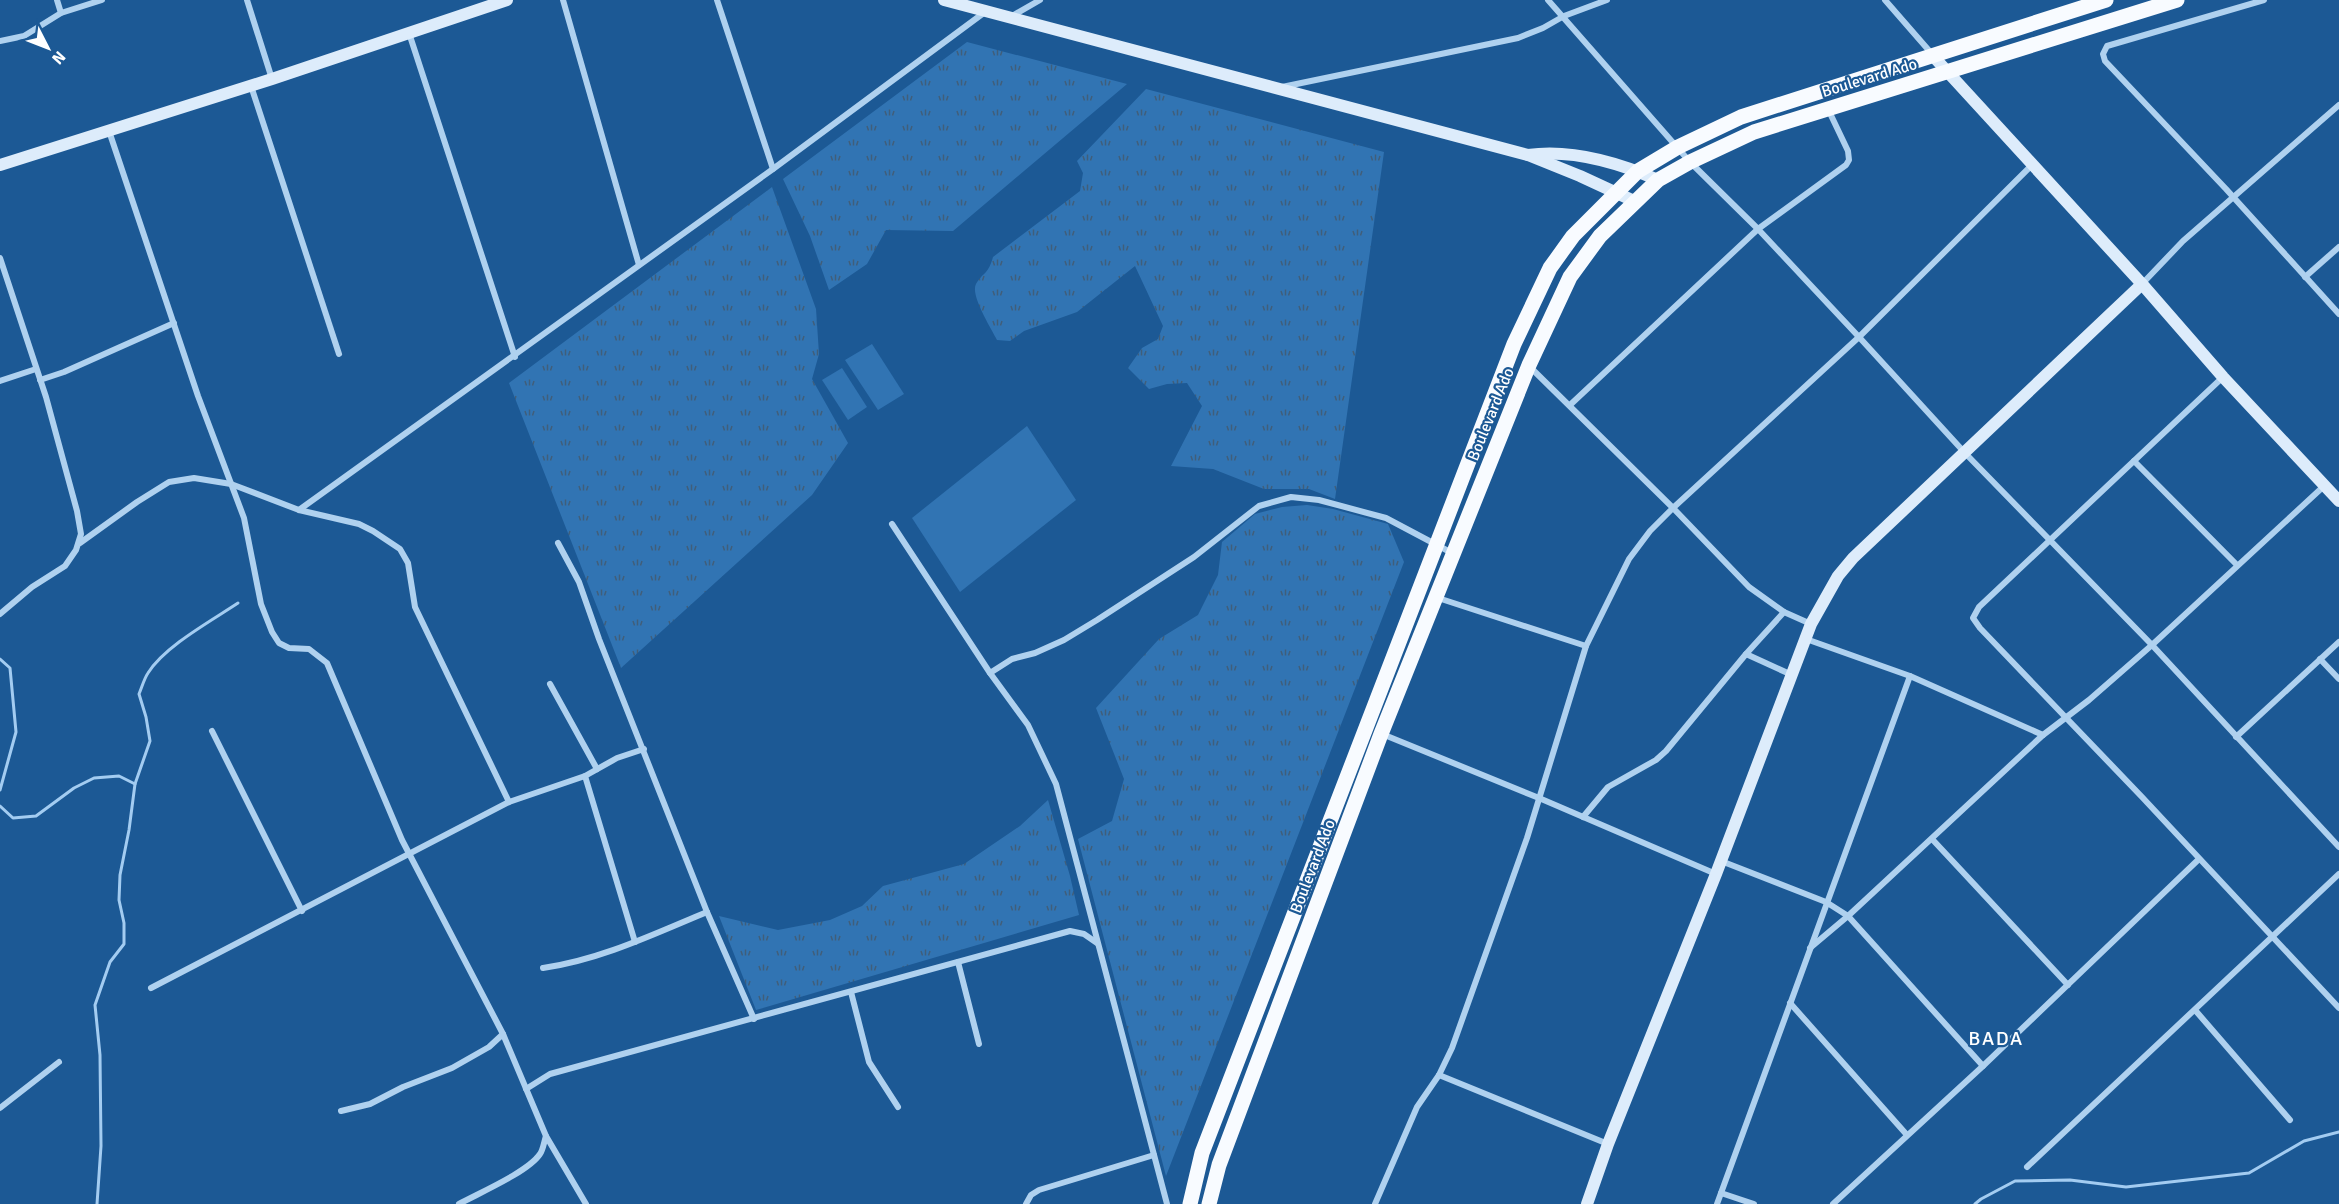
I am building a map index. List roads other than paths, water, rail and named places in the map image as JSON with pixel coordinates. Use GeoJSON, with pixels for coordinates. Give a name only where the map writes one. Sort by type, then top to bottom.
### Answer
{"type":"FeatureCollection","features":[{"type":"Feature","properties":{"kind":"main road","name":"Boulevard Ado"},"geometry":{"type":"LineString","coordinates":[[1190,1204],[1202,1153],[1532,303],[1550,268],[1573,236],[1638,171],[1678,147],[1741,117],[2106,0]]}},
{"type":"Feature","properties":{"kind":"main road","name":"Boulevard Ado"},"geometry":{"type":"LineString","coordinates":[[1209,1204],[1219,1165],[1381,734],[1529,365],[1576,266],[1599,236],[1658,180],[1754,132],[2177,0]]}},
{"type":"Feature","properties":{"kind":"street"},"geometry":{"type":"LineString","coordinates":[[57,0],[61,13]]}},
{"type":"Feature","properties":{"kind":"street"},"geometry":{"type":"LineString","coordinates":[[0,41],[24,36],[61,13],[102,0]]}},
{"type":"Feature","properties":{"kind":"street"},"geometry":{"type":"LineString","coordinates":[[247,0],[272,79]]}},
{"type":"Feature","properties":{"kind":"street"},"geometry":{"type":"LineString","coordinates":[[0,165],[251,86],[507,0]]}},
{"type":"Feature","properties":{"kind":"street"},"geometry":{"type":"LineString","coordinates":[[562,0],[639,265]]}},
{"type":"Feature","properties":{"kind":"street"},"geometry":{"type":"LineString","coordinates":[[717,0],[773,170]]}},
{"type":"Feature","properties":{"kind":"street"},"geometry":{"type":"LineString","coordinates":[[944,0],[1174,60],[1272,89],[1528,155],[1634,201]]}},
{"type":"Feature","properties":{"kind":"street"},"geometry":{"type":"LineString","coordinates":[[1010,18],[1040,0]]}},
{"type":"Feature","properties":{"kind":"street"},"geometry":{"type":"LineString","coordinates":[[1548,0],[1690,162],[1758,229],[1965,453],[2152,645],[2339,847]]}},
{"type":"Feature","properties":{"kind":"street"},"geometry":{"type":"LineString","coordinates":[[1272,89],[1518,38],[1564,16],[1607,0]]}},
{"type":"Feature","properties":{"kind":"street"},"geometry":{"type":"LineString","coordinates":[[1885,0],[1947,72],[2033,163],[2223,377],[2338,498]]}},
{"type":"Feature","properties":{"kind":"street"},"geometry":{"type":"LineString","coordinates":[[2264,0],[2107,46],[2103,54],[2105,61],[2339,314]]}},
{"type":"Feature","properties":{"kind":"street"},"geometry":{"type":"LineString","coordinates":[[299,510],[773,170],[986,12]]}},
{"type":"Feature","properties":{"kind":"street"},"geometry":{"type":"LineString","coordinates":[[409,33],[515,357]]}},
{"type":"Feature","properties":{"kind":"street"},"geometry":{"type":"LineString","coordinates":[[251,86],[339,354]]}},
{"type":"Feature","properties":{"kind":"street"},"geometry":{"type":"LineString","coordinates":[[1587,1204],[1608,1144],[1716,874],[1811,624],[1838,576],[1853,558],[2142,284],[2183,240],[2339,105]]}},
{"type":"Feature","properties":{"kind":"street"},"geometry":{"type":"LineString","coordinates":[[1570,405],[1758,229],[1846,165],[1849,160],[1848,151],[1828,109]]}},
{"type":"Feature","properties":{"kind":"street"},"geometry":{"type":"LineString","coordinates":[[109,131],[198,396],[244,518],[261,604],[272,632],[279,643],[289,648],[309,649],[327,663],[402,840],[503,1034],[546,1136],[586,1204]]}},
{"type":"Feature","properties":{"kind":"street"},"geometry":{"type":"LineString","coordinates":[[1528,155],[1547,152],[1563,154],[1638,171],[1658,180]]}},
{"type":"Feature","properties":{"kind":"street"},"geometry":{"type":"LineString","coordinates":[[1375,1204],[1417,1107],[1438,1075],[1456,1037],[1527,838],[1586,646],[1629,559],[1650,531],[1673,508],[1859,336],[2033,163]]}},
{"type":"Feature","properties":{"kind":"street"},"geometry":{"type":"LineString","coordinates":[[2305,277],[2339,247]]}},
{"type":"Feature","properties":{"kind":"street"},"geometry":{"type":"LineString","coordinates":[[0,258],[40,380],[77,512],[80,543]]}},
{"type":"Feature","properties":{"kind":"street"},"geometry":{"type":"LineString","coordinates":[[40,380],[64,372],[174,323]]}},
{"type":"Feature","properties":{"kind":"street"},"geometry":{"type":"LineString","coordinates":[[1529,365],[1749,587],[1784,612],[1811,624]]}},
{"type":"Feature","properties":{"kind":"street"},"geometry":{"type":"LineString","coordinates":[[0,381],[36,369]]}},
{"type":"Feature","properties":{"kind":"street"},"geometry":{"type":"LineString","coordinates":[[2223,377],[1979,607],[1973,618],[2339,1008]]}},
{"type":"Feature","properties":{"kind":"street"},"geometry":{"type":"LineString","coordinates":[[2134,460],[2237,565]]}},
{"type":"Feature","properties":{"kind":"street"},"geometry":{"type":"LineString","coordinates":[[0,614],[32,587],[65,566],[80,543],[169,482],[194,478],[231,484],[299,510],[359,524],[400,549],[408,563],[415,607],[509,802]]}},
{"type":"Feature","properties":{"kind":"street"},"geometry":{"type":"LineString","coordinates":[[1810,948],[1848,916],[2043,735],[2152,645],[2325,486]]}},
{"type":"Feature","properties":{"kind":"street"},"geometry":{"type":"LineString","coordinates":[[990,673],[1012,659],[1035,653],[1064,640],[1194,557],[1259,506],[1291,496],[1319,500],[1386,518],[1436,546],[1454,553]]}},
{"type":"Feature","properties":{"kind":"street"},"geometry":{"type":"LineString","coordinates":[[892,524],[990,673],[1028,724],[1056,784],[1167,1204]]}},
{"type":"Feature","properties":{"kind":"street"},"geometry":{"type":"LineString","coordinates":[[558,543],[579,582],[599,639],[707,912],[754,1019]]}},
{"type":"Feature","properties":{"kind":"street"},"geometry":{"type":"LineString","coordinates":[[1436,597],[1586,646]]}},
{"type":"Feature","properties":{"kind":"street"},"geometry":{"type":"LineString","coordinates":[[1583,817],[1608,787],[1656,760],[1666,750],[1784,612]]}},
{"type":"Feature","properties":{"kind":"street"},"geometry":{"type":"LineString","coordinates":[[1806,639],[1910,676],[2043,735]]}},
{"type":"Feature","properties":{"kind":"street"},"geometry":{"type":"LineString","coordinates":[[2236,737],[2339,642]]}},
{"type":"Feature","properties":{"kind":"street"},"geometry":{"type":"LineString","coordinates":[[1746,654],[1792,675]]}},
{"type":"Feature","properties":{"kind":"street"},"geometry":{"type":"LineString","coordinates":[[2320,659],[2339,679]]}},
{"type":"Feature","properties":{"kind":"street"},"geometry":{"type":"LineString","coordinates":[[1717,1204],[1910,676]]}},
{"type":"Feature","properties":{"kind":"street"},"geometry":{"type":"LineString","coordinates":[[550,684],[597,769]]}},
{"type":"Feature","properties":{"kind":"street"},"geometry":{"type":"LineString","coordinates":[[212,731],[302,911]]}},
{"type":"Feature","properties":{"kind":"street"},"geometry":{"type":"LineString","coordinates":[[1381,734],[1539,798],[1716,874]]}},
{"type":"Feature","properties":{"kind":"street"},"geometry":{"type":"LineString","coordinates":[[151,988],[509,802],[585,776],[617,758],[644,749]]}},
{"type":"Feature","properties":{"kind":"street"},"geometry":{"type":"LineString","coordinates":[[585,776],[635,942]]}},
{"type":"Feature","properties":{"kind":"street"},"geometry":{"type":"LineString","coordinates":[[1932,838],[2068,985]]}},
{"type":"Feature","properties":{"kind":"street"},"geometry":{"type":"LineString","coordinates":[[1833,1204],[1983,1066],[2199,859]]}},
{"type":"Feature","properties":{"kind":"street"},"geometry":{"type":"LineString","coordinates":[[1721,861],[1827,902],[1848,916],[1983,1066]]}},
{"type":"Feature","properties":{"kind":"street"},"geometry":{"type":"LineString","coordinates":[[2027,1167],[2339,874]]}},
{"type":"Feature","properties":{"kind":"street"},"geometry":{"type":"LineString","coordinates":[[543,968],[591,957],[635,942],[707,912]]}},
{"type":"Feature","properties":{"kind":"street"},"geometry":{"type":"LineString","coordinates":[[526,1089],[549,1074],[1070,931],[1084,934],[1097,944]]}},
{"type":"Feature","properties":{"kind":"street"},"geometry":{"type":"LineString","coordinates":[[958,962],[979,1044]]}},
{"type":"Feature","properties":{"kind":"street"},"geometry":{"type":"LineString","coordinates":[[851,992],[869,1062],[898,1107]]}},
{"type":"Feature","properties":{"kind":"street"},"geometry":{"type":"LineString","coordinates":[[1790,1003],[1907,1134]]}},
{"type":"Feature","properties":{"kind":"street"},"geometry":{"type":"LineString","coordinates":[[2195,1010],[2290,1120]]}},
{"type":"Feature","properties":{"kind":"street"},"geometry":{"type":"LineString","coordinates":[[341,1111],[370,1104],[403,1087],[452,1068],[489,1047],[503,1034]]}},
{"type":"Feature","properties":{"kind":"street"},"geometry":{"type":"LineString","coordinates":[[0,1108],[59,1062]]}},
{"type":"Feature","properties":{"kind":"street"},"geometry":{"type":"LineString","coordinates":[[1438,1075],[1608,1144]]}},
{"type":"Feature","properties":{"kind":"street"},"geometry":{"type":"LineString","coordinates":[[459,1204],[520,1171],[532,1162],[540,1154],[546,1136]]}},
{"type":"Feature","properties":{"kind":"street"},"geometry":{"type":"LineString","coordinates":[[1026,1204],[1031,1195],[1039,1190],[1154,1155]]}},
{"type":"Feature","properties":{"kind":"street"},"geometry":{"type":"LineString","coordinates":[[1721,1193],[1754,1204]]}},
{"type":"Feature","properties":{"kind":"waterway"},"geometry":{"type":"LineString","coordinates":[[97,1204],[101,1146],[100,1055],[95,1005],[110,962],[124,944],[124,923],[119,900],[120,875],[135,784],[150,741],[139,694],[148,673],[165,653],[238,603]]}},
{"type":"Feature","properties":{"kind":"waterway"},"geometry":{"type":"LineString","coordinates":[[0,659],[10,668],[16,732],[0,790]]}},
{"type":"Feature","properties":{"kind":"waterway"},"geometry":{"type":"LineString","coordinates":[[0,806],[13,818],[36,816],[74,788],[94,778],[119,776],[135,784]]}},
{"type":"Feature","properties":{"kind":"waterway"},"geometry":{"type":"LineString","coordinates":[[1975,1204],[2015,1181],[2070,1180],[2126,1187],[2249,1173],[2304,1141],[2339,1132]]}},
{"type":"Feature","properties":{"kind":"district","name":"BADA"},"geometry":{"type":"Point","coordinates":[1996,1038]}}]}
